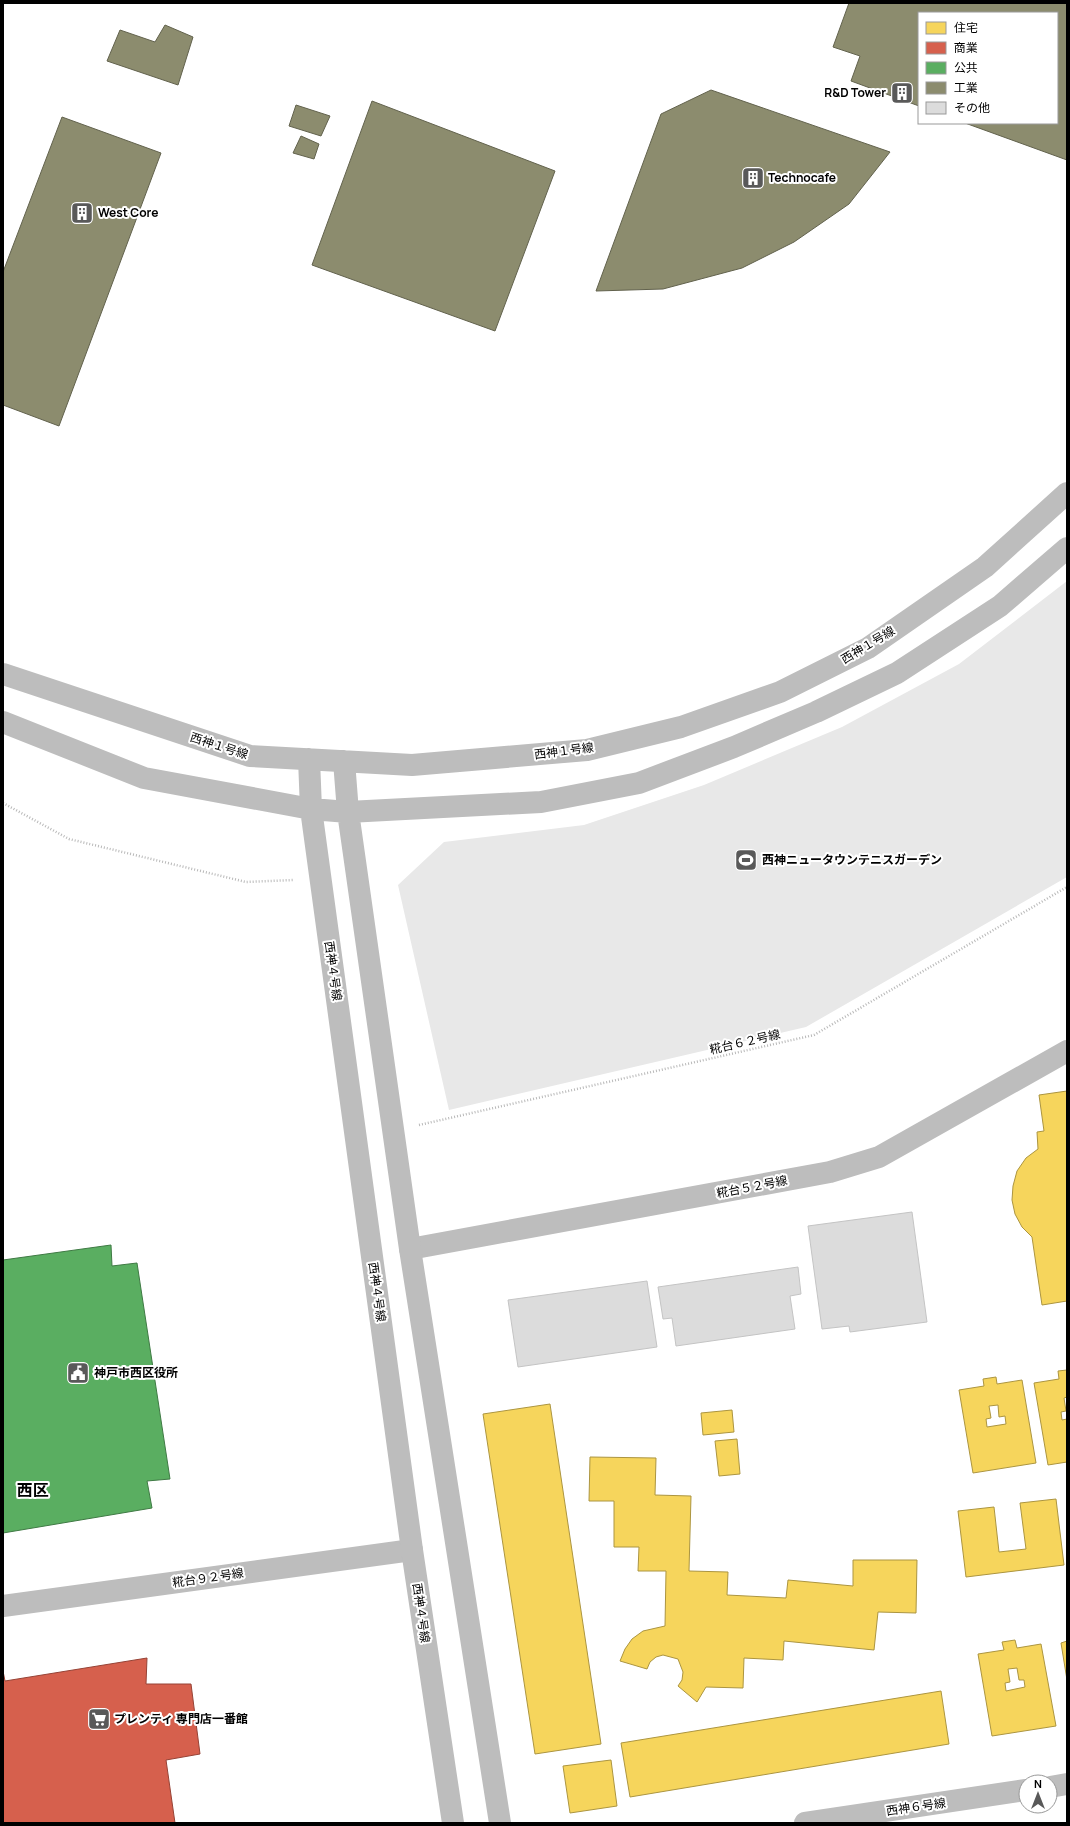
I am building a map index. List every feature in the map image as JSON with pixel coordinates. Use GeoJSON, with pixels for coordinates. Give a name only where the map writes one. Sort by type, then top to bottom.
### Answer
{"type":"FeatureCollection","features":[{"type":"Feature","properties":{"kind":"street","name":"西神１号線"},"geometry":{"type":"LineString","coordinates":[[3,674],[250,756],[412,765],[587,750],[681,727],[780,692],[868,648],[985,567],[1067,493]]}},
{"type":"Feature","properties":{"kind":"street"},"geometry":{"type":"LineString","coordinates":[[3,722],[144,778],[310,809],[348,812],[541,802],[639,783],[748,741],[816,712],[897,673],[1000,606],[1067,548]]}},
{"type":"Feature","properties":{"kind":"street","name":"西神４号線"},"geometry":{"type":"LineString","coordinates":[[309,760],[310,809],[412,1550],[452,1823]]}},
{"type":"Feature","properties":{"kind":"street"},"geometry":{"type":"LineString","coordinates":[[344,762],[348,812],[410,1249],[500,1823]]}},
{"type":"Feature","properties":{"kind":"street","name":"糀台５２号線"},"geometry":{"type":"LineString","coordinates":[[410,1249],[830,1172],[879,1157],[1067,1051]]}},
{"type":"Feature","properties":{"kind":"street","name":"糀台９２号線"},"geometry":{"type":"LineString","coordinates":[[3,1606],[412,1550]]}},
{"type":"Feature","properties":{"kind":"street","name":"西神６号線"},"geometry":{"type":"LineString","coordinates":[[805,1823],[1018,1791]]}},
{"type":"Feature","properties":{"kind":"path"},"geometry":{"type":"LineString","coordinates":[[3,803],[69,840],[246,882],[290,880],[321,882]]}},
{"type":"Feature","properties":{"kind":"path","name":"糀台６２号線"},"geometry":{"type":"LineString","coordinates":[[393,1131],[814,1035],[1067,887]]}},
{"type":"Feature","properties":{"kind":"shaded area","name":"西神ニュータウンテニスガーデン"},"geometry":{"type":"Polygon","coordinates":[[[1067,581],[1067,877],[806,1027],[449,1110],[398,885],[444,842],[584,825],[704,785],[842,727],[959,664],[1067,581]]]}},
{"type":"Feature","properties":{"kind":"building: 住宅"},"geometry":{"type":"Polygon","coordinates":[[[1067,1091],[1067,1301],[1042,1305],[1032,1237],[1022,1227],[1015,1214],[1012,1200],[1013,1186],[1017,1171],[1026,1158],[1038,1149],[1037,1132],[1044,1131],[1039,1095],[1067,1091]]]}},
{"type":"Feature","properties":{"kind":"building: 住宅"},"geometry":{"type":"Polygon","coordinates":[[[1067,1370],[1067,1397],[1064,1398],[1066,1411],[1061,1412],[1062,1420],[1067,1419],[1067,1462],[1048,1465],[1034,1383],[1059,1379],[1058,1371],[1067,1370]]]}},
{"type":"Feature","properties":{"kind":"building: 住宅"},"geometry":{"type":"Polygon","coordinates":[[[996,1377],[997,1384],[1022,1380],[1036,1463],[973,1473],[959,1390],[984,1386],[983,1379],[996,1377]],[[998,1405],[989,1406],[991,1418],[986,1419],[987,1427],[1006,1424],[1005,1416],[999,1417],[998,1405]]]}},
{"type":"Feature","properties":{"kind":"building: 住宅"},"geometry":{"type":"Polygon","coordinates":[[[550,1404],[601,1744],[535,1754],[483,1414],[550,1404]]]}},
{"type":"Feature","properties":{"kind":"building: 住宅"},"geometry":{"type":"Polygon","coordinates":[[[732,1410],[734,1432],[703,1435],[701,1413],[732,1410]]]}},
{"type":"Feature","properties":{"kind":"building: 住宅"},"geometry":{"type":"Polygon","coordinates":[[[737,1439],[740,1474],[719,1476],[715,1441],[737,1439]]]}},
{"type":"Feature","properties":{"kind":"building: 住宅"},"geometry":{"type":"Polygon","coordinates":[[[590,1457],[656,1458],[655,1495],[691,1496],[689,1571],[728,1572],[727,1595],[786,1598],[788,1580],[853,1586],[853,1560],[917,1560],[916,1613],[878,1612],[874,1650],[784,1641],[783,1660],[744,1658],[743,1688],[706,1687],[697,1702],[678,1686],[682,1680],[683,1672],[678,1659],[663,1655],[656,1657],[650,1662],[647,1669],[620,1661],[625,1649],[632,1639],[643,1631],[665,1626],[666,1571],[638,1571],[639,1547],[614,1547],[614,1501],[589,1501],[590,1457]]]}},
{"type":"Feature","properties":{"kind":"building: 住宅"},"geometry":{"type":"Polygon","coordinates":[[[1056,1499],[1064,1565],[966,1577],[958,1511],[994,1507],[999,1552],[1026,1549],[1020,1503],[1056,1499]]]}},
{"type":"Feature","properties":{"kind":"building: 住宅"},"geometry":{"type":"Polygon","coordinates":[[[1015,1640],[1017,1648],[1041,1644],[1056,1726],[992,1736],[978,1654],[1004,1650],[1002,1642],[1015,1640]],[[1017,1668],[1008,1669],[1010,1682],[1005,1683],[1006,1691],[1025,1687],[1024,1680],[1019,1680],[1017,1668]]]}},
{"type":"Feature","properties":{"kind":"building: 住宅"},"geometry":{"type":"Polygon","coordinates":[[[1067,1641],[1067,1680],[1061,1643],[1067,1641]]]}},
{"type":"Feature","properties":{"kind":"building: 住宅"},"geometry":{"type":"Polygon","coordinates":[[[941,1691],[949,1744],[630,1797],[621,1743],[941,1691]]]}},
{"type":"Feature","properties":{"kind":"building: 住宅"},"geometry":{"type":"Polygon","coordinates":[[[611,1760],[617,1806],[570,1813],[563,1766],[611,1760]]]}},
{"type":"Feature","properties":{"kind":"building: 商業","name":"プレンティ 専門店一番館"},"geometry":{"type":"Polygon","coordinates":[[[147,1658],[146,1684],[191,1684],[200,1754],[166,1760],[175,1823],[3,1823],[3,1671],[5,1681],[147,1658]]]}},
{"type":"Feature","properties":{"kind":"building: 公共","name":"神戸市西区役所"},"geometry":{"type":"Polygon","coordinates":[[[111,1245],[112,1266],[137,1263],[170,1479],[147,1481],[152,1508],[3,1533],[3,1260],[111,1245]]]}},
{"type":"Feature","properties":{"kind":"building: 工業","name":"R&D Tower"},"geometry":{"type":"Polygon","coordinates":[[[849,3],[1067,3],[1067,160],[968,124],[1058,124],[1058,12],[918,12],[918,106],[851,81],[860,56],[833,47],[849,3]]]}},
{"type":"Feature","properties":{"kind":"building: 工業"},"geometry":{"type":"Polygon","coordinates":[[[165,25],[193,37],[178,85],[107,61],[120,30],[155,42],[165,25]]]}},
{"type":"Feature","properties":{"kind":"building: 工業","name":"Technocafe"},"geometry":{"type":"Polygon","coordinates":[[[711,90],[890,152],[849,204],[794,242],[742,268],[663,289],[596,291],[661,114],[711,90]]]}},
{"type":"Feature","properties":{"kind":"building: 工業"},"geometry":{"type":"Polygon","coordinates":[[[372,101],[555,171],[495,331],[312,265],[372,101]]]}},
{"type":"Feature","properties":{"kind":"building: 工業"},"geometry":{"type":"Polygon","coordinates":[[[296,105],[330,116],[321,136],[289,126],[296,105]]]}},
{"type":"Feature","properties":{"kind":"building: 工業","name":"West Core"},"geometry":{"type":"Polygon","coordinates":[[[62,117],[161,153],[59,426],[3,405],[3,272],[62,117]]]}},
{"type":"Feature","properties":{"kind":"building: 工業"},"geometry":{"type":"Polygon","coordinates":[[[301,136],[319,144],[314,159],[293,153],[301,136]]]}},
{"type":"Feature","properties":{"kind":"building: その他"},"geometry":{"type":"Polygon","coordinates":[[[912,1212],[927,1322],[850,1332],[849,1326],[822,1329],[808,1226],[912,1212]]]}},
{"type":"Feature","properties":{"kind":"building: その他"},"geometry":{"type":"Polygon","coordinates":[[[798,1267],[801,1294],[790,1296],[795,1329],[676,1346],[672,1318],[663,1319],[658,1287],[798,1267]]]}},
{"type":"Feature","properties":{"kind":"building: その他"},"geometry":{"type":"Polygon","coordinates":[[[647,1281],[657,1347],[518,1367],[508,1300],[647,1281]]]}},
{"type":"Feature","properties":{"kind":"place","name":"R&D Tower"},"geometry":{"type":"Point","coordinates":[902,93]}},
{"type":"Feature","properties":{"kind":"place","name":"Technocafe"},"geometry":{"type":"Point","coordinates":[753,178]}},
{"type":"Feature","properties":{"kind":"place","name":"West Core"},"geometry":{"type":"Point","coordinates":[82,213]}},
{"type":"Feature","properties":{"kind":"place","name":"西神ニュータウンテニスガーデン"},"geometry":{"type":"Point","coordinates":[746,860]}},
{"type":"Feature","properties":{"kind":"place","name":"神戸市西区役所"},"geometry":{"type":"Point","coordinates":[78,1373]}},
{"type":"Feature","properties":{"kind":"place","name":"プレンティ 専門店一番館"},"geometry":{"type":"Point","coordinates":[99,1719]}},
{"type":"Feature","properties":{"kind":"district","name":"西区"},"geometry":{"type":"Point","coordinates":[33,1490]}}]}
